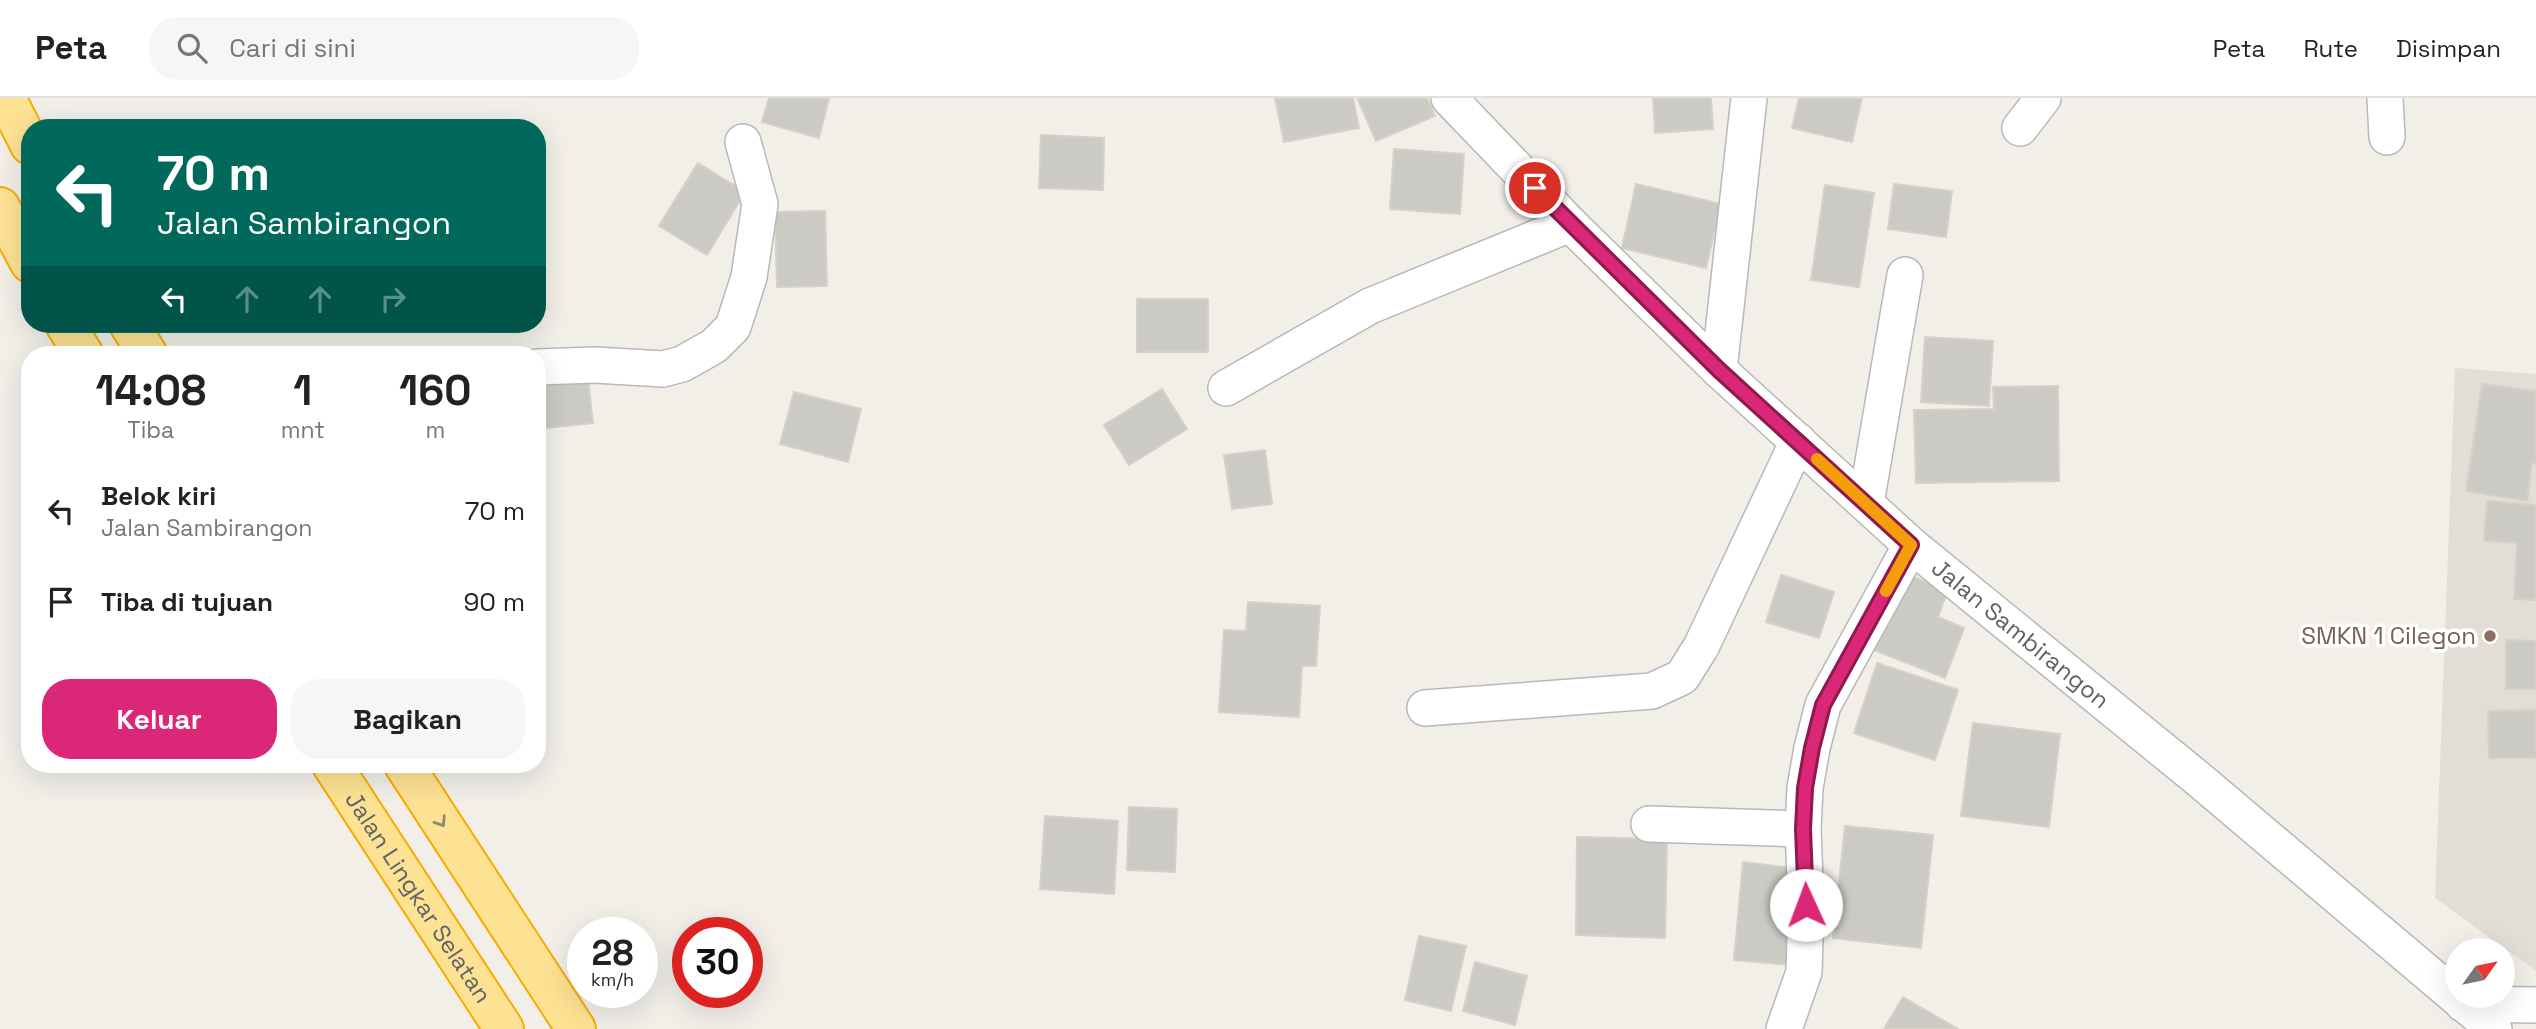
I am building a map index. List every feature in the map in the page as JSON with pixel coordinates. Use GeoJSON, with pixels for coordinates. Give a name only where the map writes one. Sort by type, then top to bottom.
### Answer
{"type":"FeatureCollection","features":[{"type":"Feature","properties":{"kind":"highway"},"geometry":{"type":"LineString","coordinates":[[6,98],[21,127]]}},
{"type":"Feature","properties":{"kind":"highway"},"geometry":{"type":"LineString","coordinates":[[0,207],[21,246]]}},
{"type":"Feature","properties":{"kind":"highway","name":"Jalan Lingkar Selatan"},"geometry":{"type":"LineString","coordinates":[[337,773],[504,1029]]}},
{"type":"Feature","properties":{"kind":"highway"},"geometry":{"type":"LineString","coordinates":[[409,773],[576,1029]]}},
{"type":"Feature","properties":{"kind":"street","name":"Jalan Sambirangon"},"geometry":{"type":"LineString","coordinates":[[1449,98],[1570,223],[1719,370],[1911,545],[2196,777],[2445,989]]}},
{"type":"Feature","properties":{"kind":"street"},"geometry":{"type":"LineString","coordinates":[[1719,370],[1749,98]]}},
{"type":"Feature","properties":{"kind":"street"},"geometry":{"type":"LineString","coordinates":[[2020,128],[2043,98]]}},
{"type":"Feature","properties":{"kind":"street"},"geometry":{"type":"LineString","coordinates":[[2385,98],[2387,137]]}},
{"type":"Feature","properties":{"kind":"street"},"geometry":{"type":"LineString","coordinates":[[546,367],[595,365],[663,369],[682,364],[714,346],[733,327],[749,276],[760,204],[743,142]]}},
{"type":"Feature","properties":{"kind":"street"},"geometry":{"type":"LineString","coordinates":[[1226,388],[1370,306],[1570,223]]}},
{"type":"Feature","properties":{"kind":"street"},"geometry":{"type":"LineString","coordinates":[[1866,503],[1905,275]]}},
{"type":"Feature","properties":{"kind":"street"},"geometry":{"type":"LineString","coordinates":[[1425,708],[1652,691],[1682,677],[1701,647],[1798,441]]}},
{"type":"Feature","properties":{"kind":"street"},"geometry":{"type":"LineString","coordinates":[[1784,1029],[1804,972],[1805,788],[1823,705],[1911,545]]}},
{"type":"Feature","properties":{"kind":"street"},"geometry":{"type":"LineString","coordinates":[[1649,824],[1803,829]]}},
{"type":"Feature","properties":{"kind":"street"},"geometry":{"type":"LineString","coordinates":[[2515,1005],[2536,1005]]}},
{"type":"Feature","properties":{"kind":"street","name":"Jalan Sambirangon"},"geometry":{"type":"LineString","coordinates":[[2468,1008],[2494,1029]]}},
{"type":"Feature","properties":{"kind":"shaded area","name":"SMKN 1 Cilegon"},"geometry":{"type":"Polygon","coordinates":[[[2455,368],[2536,374],[2536,971],[2515,956],[2515,938],[2490,938],[2435,898],[2455,368]]]}},
{"type":"Feature","properties":{"kind":"building"},"geometry":{"type":"Polygon","coordinates":[[[769,98],[829,98],[819,138],[762,122],[769,98]]]}},
{"type":"Feature","properties":{"kind":"building"},"geometry":{"type":"Polygon","coordinates":[[[1275,98],[1353,98],[1359,128],[1284,142],[1275,98]]]}},
{"type":"Feature","properties":{"kind":"building"},"geometry":{"type":"Polygon","coordinates":[[[1427,98],[1435,116],[1376,141],[1358,100],[1427,98]]]}},
{"type":"Feature","properties":{"kind":"building"},"geometry":{"type":"Polygon","coordinates":[[[1653,98],[1711,98],[1713,129],[1655,133],[1653,98]]]}},
{"type":"Feature","properties":{"kind":"building"},"geometry":{"type":"Polygon","coordinates":[[[1799,98],[1862,98],[1852,142],[1792,128],[1799,98]]]}},
{"type":"Feature","properties":{"kind":"building"},"geometry":{"type":"Polygon","coordinates":[[[1041,135],[1104,138],[1103,190],[1039,188],[1041,135]]]}},
{"type":"Feature","properties":{"kind":"building"},"geometry":{"type":"Polygon","coordinates":[[[1394,149],[1464,154],[1460,214],[1390,209],[1394,149]]]}},
{"type":"Feature","properties":{"kind":"building"},"geometry":{"type":"Polygon","coordinates":[[[698,163],[745,192],[707,255],[659,226],[698,163]]]}},
{"type":"Feature","properties":{"kind":"building"},"geometry":{"type":"Polygon","coordinates":[[[1636,184],[1721,204],[1706,268],[1622,248],[1636,184]]]}},
{"type":"Feature","properties":{"kind":"building"},"geometry":{"type":"Polygon","coordinates":[[[1894,184],[1952,191],[1946,237],[1888,229],[1894,184]]]}},
{"type":"Feature","properties":{"kind":"building"},"geometry":{"type":"Polygon","coordinates":[[[1825,185],[1874,193],[1859,287],[1811,280],[1825,185]]]}},
{"type":"Feature","properties":{"kind":"building"},"geometry":{"type":"Polygon","coordinates":[[[825,211],[827,286],[777,287],[775,212],[825,211]]]}},
{"type":"Feature","properties":{"kind":"building"},"geometry":{"type":"Polygon","coordinates":[[[1137,299],[1208,299],[1208,352],[1137,352],[1137,299]]]}},
{"type":"Feature","properties":{"kind":"building"},"geometry":{"type":"Polygon","coordinates":[[[1925,337],[1993,341],[1989,406],[1921,402],[1925,337]]]}},
{"type":"Feature","properties":{"kind":"building"},"geometry":{"type":"Polygon","coordinates":[[[587,370],[593,423],[546,428],[546,374],[587,370]]]}},
{"type":"Feature","properties":{"kind":"building"},"geometry":{"type":"Polygon","coordinates":[[[2482,384],[2536,391],[2536,464],[2532,463],[2527,501],[2466,491],[2482,384]]]}},
{"type":"Feature","properties":{"kind":"building"},"geometry":{"type":"Polygon","coordinates":[[[2058,386],[2059,481],[1916,483],[1914,410],[1994,409],[1993,387],[2058,386]]]}},
{"type":"Feature","properties":{"kind":"building"},"geometry":{"type":"Polygon","coordinates":[[[1162,389],[1187,429],[1129,465],[1104,425],[1162,389]]]}},
{"type":"Feature","properties":{"kind":"building"},"geometry":{"type":"Polygon","coordinates":[[[794,392],[861,409],[848,462],[780,444],[794,392]]]}},
{"type":"Feature","properties":{"kind":"building"},"geometry":{"type":"Polygon","coordinates":[[[1265,450],[1272,504],[1232,509],[1224,455],[1265,450]]]}},
{"type":"Feature","properties":{"kind":"building"},"geometry":{"type":"Polygon","coordinates":[[[2487,501],[2536,505],[2536,600],[2514,599],[2517,543],[2484,541],[2487,501]]]}},
{"type":"Feature","properties":{"kind":"building"},"geometry":{"type":"Polygon","coordinates":[[[1898,571],[1948,590],[1938,617],[1964,628],[1945,678],[1869,648],[1898,571]]]}},
{"type":"Feature","properties":{"kind":"building"},"geometry":{"type":"Polygon","coordinates":[[[1781,575],[1834,592],[1819,638],[1766,622],[1781,575]]]}},
{"type":"Feature","properties":{"kind":"building"},"geometry":{"type":"Polygon","coordinates":[[[1248,602],[1320,606],[1316,666],[1302,666],[1299,717],[1219,712],[1224,630],[1246,631],[1248,602]]]}},
{"type":"Feature","properties":{"kind":"building"},"geometry":{"type":"Polygon","coordinates":[[[2506,640],[2536,641],[2536,689],[2506,689],[2506,640]]]}},
{"type":"Feature","properties":{"kind":"building"},"geometry":{"type":"Polygon","coordinates":[[[1877,663],[1958,690],[1935,760],[1854,733],[1877,663]]]}},
{"type":"Feature","properties":{"kind":"building"},"geometry":{"type":"Polygon","coordinates":[[[2536,710],[2536,758],[2489,758],[2488,711],[2536,710]]]}},
{"type":"Feature","properties":{"kind":"building"},"geometry":{"type":"Polygon","coordinates":[[[1973,723],[2060,734],[2049,827],[1961,816],[1973,723]]]}},
{"type":"Feature","properties":{"kind":"building"},"geometry":{"type":"Polygon","coordinates":[[[1129,807],[1177,809],[1175,872],[1127,870],[1129,807]]]}},
{"type":"Feature","properties":{"kind":"building"},"geometry":{"type":"Polygon","coordinates":[[[1045,816],[1118,821],[1114,894],[1040,889],[1045,816]]]}},
{"type":"Feature","properties":{"kind":"building"},"geometry":{"type":"Polygon","coordinates":[[[1845,826],[1933,835],[1921,948],[1833,938],[1845,826]]]}},
{"type":"Feature","properties":{"kind":"building"},"geometry":{"type":"Polygon","coordinates":[[[1577,837],[1667,839],[1665,938],[1576,935],[1577,837]]]}},
{"type":"Feature","properties":{"kind":"building"},"geometry":{"type":"Polygon","coordinates":[[[1743,862],[1800,869],[1792,965],[1734,960],[1743,862]]]}},
{"type":"Feature","properties":{"kind":"building"},"geometry":{"type":"Polygon","coordinates":[[[1419,936],[1466,946],[1451,1011],[1405,1000],[1419,936]]]}},
{"type":"Feature","properties":{"kind":"building"},"geometry":{"type":"Polygon","coordinates":[[[1475,962],[1527,976],[1515,1025],[1463,1011],[1475,962]]]}},
{"type":"Feature","properties":{"kind":"building"},"geometry":{"type":"Polygon","coordinates":[[[1903,997],[1958,1029],[1884,1029],[1903,997]]]}},
{"type":"Feature","properties":{"kind":"slow traffic"},"geometry":{"type":"LineString","coordinates":[[1817,459],[1911,545],[1886,591]]}},
{"type":"Feature","properties":{"kind":"place","name":"SMKN 1 Cilegon"},"geometry":{"type":"Point","coordinates":[2490,636]}},
{"type":"Feature","properties":{"kind":"route"},"geometry":{"type":"LineString","coordinates":[[1535,188],[1719,370],[1911,545],[1823,705],[1805,788],[1803,829],[1806,905]]}}]}
